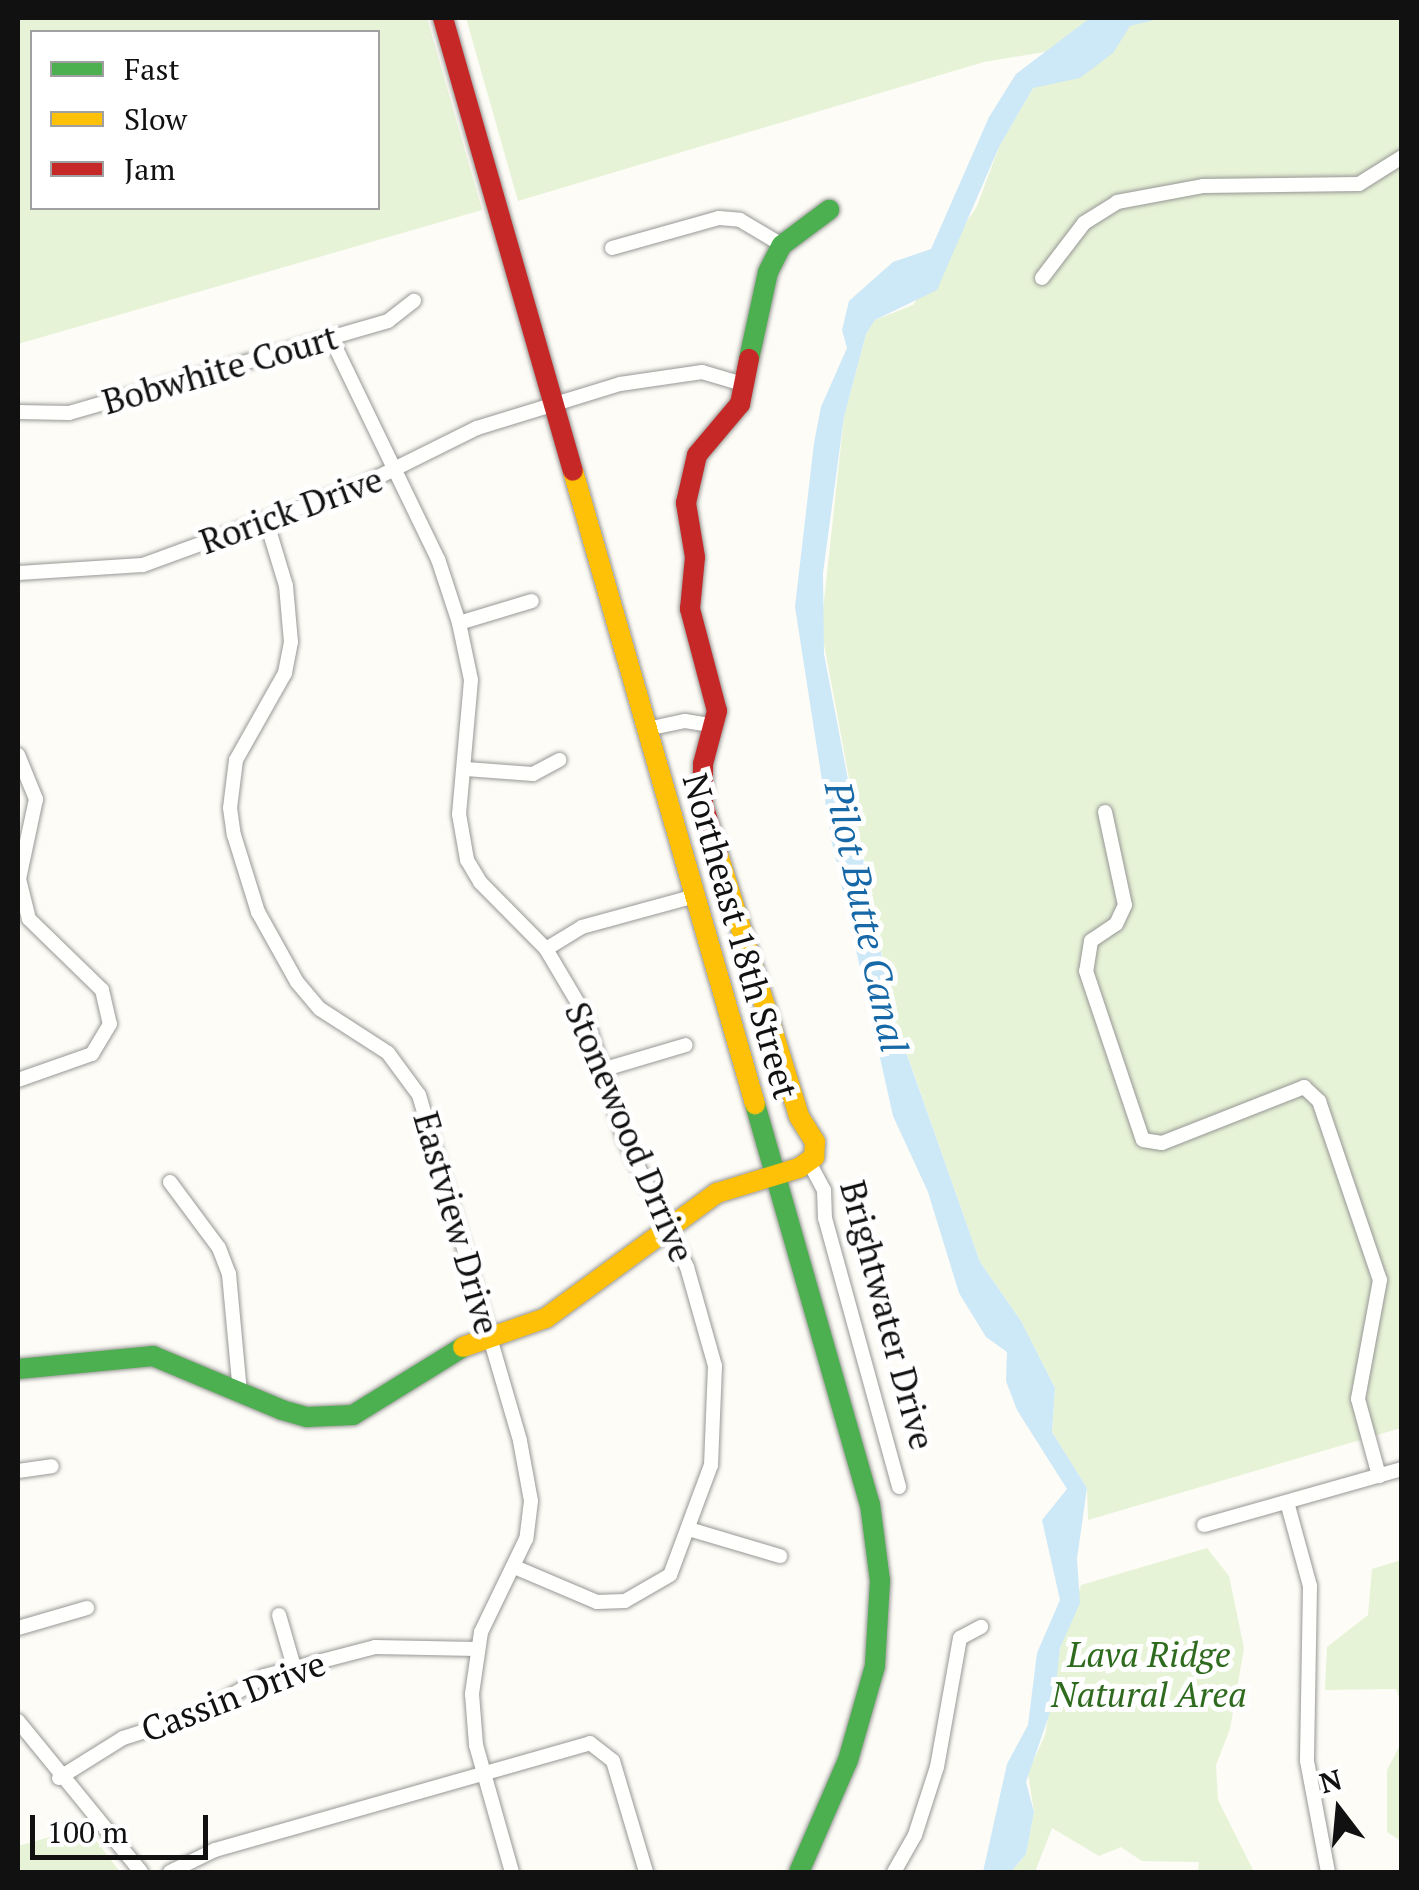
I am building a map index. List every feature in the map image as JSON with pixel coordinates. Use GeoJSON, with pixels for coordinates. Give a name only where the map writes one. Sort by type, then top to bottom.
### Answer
{"type":"FeatureCollection","features":[{"type":"Feature","properties":{"kind":"main road","name":"Northeast 18th Street"},"geometry":{"type":"LineString","coordinates":[[442,18],[865,1486],[880,1582],[867,1704],[799,1872]]}},
{"type":"Feature","properties":{"kind":"main road"},"geometry":{"type":"LineString","coordinates":[[782,245],[829,210]]}},
{"type":"Feature","properties":{"kind":"main road","name":"Brightwater Drive"},"geometry":{"type":"LineString","coordinates":[[18,1368],[153,1356],[307,1417],[353,1415],[395,1396],[440,1360],[546,1318],[717,1193],[809,1162],[815,1142],[799,1116],[703,804],[703,764],[716,726],[716,696],[690,609],[695,557],[686,488],[697,455],[729,419],[746,385],[768,272],[782,245]]}},
{"type":"Feature","properties":{"kind":"street"},"geometry":{"type":"LineString","coordinates":[[1042,278],[1084,223],[1118,202],[1203,186],[1359,184],[1402,157]]}},
{"type":"Feature","properties":{"kind":"street"},"geometry":{"type":"LineString","coordinates":[[612,248],[719,218],[740,220],[782,245]]}},
{"type":"Feature","properties":{"kind":"street","name":"Bobwhite Court"},"geometry":{"type":"LineString","coordinates":[[18,412],[68,412],[388,321],[414,301]]}},
{"type":"Feature","properties":{"kind":"street","name":"Stonewood Drrive"},"geometry":{"type":"LineString","coordinates":[[331,338],[397,470],[459,624],[471,680],[459,814],[468,860],[480,882],[546,948],[586,1015],[624,1138],[670,1226],[706,1327],[718,1399],[711,1466],[692,1530],[670,1575],[626,1601],[572,1595],[517,1568]]}},
{"type":"Feature","properties":{"kind":"street","name":"Rorick Drive"},"geometry":{"type":"LineString","coordinates":[[18,573],[122,570],[397,470],[477,428],[666,372],[702,372],[746,385]]}},
{"type":"Feature","properties":{"kind":"street","name":"Eastview Drive"},"geometry":{"type":"LineString","coordinates":[[266,520],[286,586],[291,642],[285,673],[251,728],[230,784],[245,878],[297,982],[320,1009],[388,1053],[419,1095],[491,1340],[531,1500],[517,1568],[477,1648],[473,1724],[512,1872]]}},
{"type":"Feature","properties":{"kind":"street"},"geometry":{"type":"LineString","coordinates":[[459,624],[532,601]]}},
{"type":"Feature","properties":{"kind":"street"},"geometry":{"type":"LineString","coordinates":[[648,729],[686,721],[716,726]]}},
{"type":"Feature","properties":{"kind":"street"},"geometry":{"type":"LineString","coordinates":[[18,755],[36,799],[20,879],[29,920],[102,990],[110,1024],[92,1054],[18,1080]]}},
{"type":"Feature","properties":{"kind":"street"},"geometry":{"type":"LineString","coordinates":[[466,769],[533,774],[559,760]]}},
{"type":"Feature","properties":{"kind":"street"},"geometry":{"type":"LineString","coordinates":[[1105,812],[1125,905],[1116,924],[1091,941],[1086,971],[1144,1140],[1162,1143],[1304,1088],[1319,1102],[1380,1280],[1358,1399],[1378,1476]]}},
{"type":"Feature","properties":{"kind":"street"},"geometry":{"type":"LineString","coordinates":[[546,948],[582,927],[696,896]]}},
{"type":"Feature","properties":{"kind":"street"},"geometry":{"type":"LineString","coordinates":[[605,1069],[686,1044]]}},
{"type":"Feature","properties":{"kind":"street","name":"Brightwater Drive"},"geometry":{"type":"LineString","coordinates":[[809,1162],[824,1190],[825,1218],[899,1488]]}},
{"type":"Feature","properties":{"kind":"street"},"geometry":{"type":"LineString","coordinates":[[170,1182],[229,1274],[240,1392]]}},
{"type":"Feature","properties":{"kind":"street"},"geometry":{"type":"LineString","coordinates":[[18,1471],[52,1466]]}},
{"type":"Feature","properties":{"kind":"street"},"geometry":{"type":"LineString","coordinates":[[1204,1525],[1402,1470]]}},
{"type":"Feature","properties":{"kind":"street"},"geometry":{"type":"LineString","coordinates":[[1287,1502],[1310,1586],[1307,1761],[1328,1872]]}},
{"type":"Feature","properties":{"kind":"street"},"geometry":{"type":"LineString","coordinates":[[692,1530],[780,1556]]}},
{"type":"Feature","properties":{"kind":"street"},"geometry":{"type":"LineString","coordinates":[[18,1628],[86,1608]]}},
{"type":"Feature","properties":{"kind":"street"},"geometry":{"type":"LineString","coordinates":[[278,1615],[294,1667]]}},
{"type":"Feature","properties":{"kind":"street"},"geometry":{"type":"LineString","coordinates":[[894,1872],[915,1835],[937,1766],[960,1638],[982,1627]]}},
{"type":"Feature","properties":{"kind":"street","name":"Cassin Drive"},"geometry":{"type":"LineString","coordinates":[[59,1778],[122,1738],[202,1714],[264,1676],[375,1647],[477,1648]]}},
{"type":"Feature","properties":{"kind":"street"},"geometry":{"type":"LineString","coordinates":[[18,1723],[59,1778],[140,1872]]}},
{"type":"Feature","properties":{"kind":"street"},"geometry":{"type":"LineString","coordinates":[[170,1872],[215,1850],[572,1746],[604,1748],[646,1872]]}},
{"type":"Feature","properties":{"kind":"green space"},"geometry":{"type":"Polygon","coordinates":[[[18,18],[427,18],[482,210],[18,344],[18,18]]]}},
{"type":"Feature","properties":{"kind":"green space"},"geometry":{"type":"Polygon","coordinates":[[[466,18],[1401,18],[1401,1428],[1088,1520],[1087,1488],[1052,1432],[1055,1388],[1021,1321],[980,1262],[893,1014],[821,628],[844,417],[866,334],[875,320],[913,305],[977,206],[999,147],[1033,88],[1121,39],[984,62],[518,201],[466,18]]]}},
{"type":"Feature","properties":{"kind":"green space","name":"Lava Ridge Natural Area"},"geometry":{"type":"Polygon","coordinates":[[[1207,1548],[1229,1576],[1244,1648],[1230,1729],[1216,1765],[1218,1800],[1254,1872],[1198,1872],[1199,1862],[1142,1861],[1121,1847],[1099,1856],[1052,1828],[1035,1872],[1011,1872],[1026,1854],[1034,1812],[1028,1773],[1045,1735],[1060,1648],[1081,1585],[1207,1548]]]}},
{"type":"Feature","properties":{"kind":"green space","name":"Lava Ridge Natural Area"},"geometry":{"type":"Polygon","coordinates":[[[1401,1560],[1401,1703],[1396,1689],[1325,1690],[1327,1647],[1368,1615],[1372,1569],[1401,1560]]]}},
{"type":"Feature","properties":{"kind":"green space"},"geometry":{"type":"Polygon","coordinates":[[[1401,1743],[1401,1841],[1387,1832],[1387,1770],[1401,1743]]]}},
{"type":"Feature","properties":{"kind":"green space"},"geometry":{"type":"Polygon","coordinates":[[[86,1827],[120,1872],[18,1872],[18,1846],[86,1827]]]}},
{"type":"Feature","properties":{"kind":"water","name":"Pilot Butte Canal"},"geometry":{"type":"Polygon","coordinates":[[[1090,18],[1163,18],[1130,26],[1113,53],[1080,78],[1033,88],[999,147],[937,290],[875,320],[866,334],[844,417],[823,573],[824,654],[893,1015],[980,1262],[1021,1321],[1055,1388],[1052,1432],[1087,1488],[1077,1559],[1080,1603],[1060,1648],[1054,1701],[1026,1782],[1034,1812],[1026,1854],[1011,1872],[983,1872],[1007,1764],[1028,1725],[1037,1653],[1060,1600],[1042,1520],[1067,1489],[1017,1410],[1006,1381],[1007,1352],[986,1337],[959,1293],[928,1192],[893,1116],[831,838],[795,607],[814,443],[821,407],[847,348],[842,330],[849,301],[893,262],[931,249],[989,117],[1016,74],[1090,18]]]}},
{"type":"Feature","properties":{"kind":"traffic: fast"},"geometry":{"type":"LineString","coordinates":[[749,359],[768,272],[782,245],[829,210]]}},
{"type":"Feature","properties":{"kind":"traffic: fast"},"geometry":{"type":"LineString","coordinates":[[755,1104],[870,1504],[880,1581],[875,1666],[848,1760],[799,1872]]}},
{"type":"Feature","properties":{"kind":"traffic: fast"},"geometry":{"type":"LineString","coordinates":[[18,1369],[153,1356],[282,1410],[307,1417],[353,1415],[463,1347]]}},
{"type":"Feature","properties":{"kind":"traffic: slow"},"geometry":{"type":"LineString","coordinates":[[573,471],[755,1104]]}},
{"type":"Feature","properties":{"kind":"traffic: slow"},"geometry":{"type":"LineString","coordinates":[[463,1347],[546,1318],[717,1193],[799,1168],[814,1157],[815,1142],[799,1116],[718,854]]}},
{"type":"Feature","properties":{"kind":"traffic: jam"},"geometry":{"type":"LineString","coordinates":[[443,18],[573,471]]}},
{"type":"Feature","properties":{"kind":"traffic: jam"},"geometry":{"type":"LineString","coordinates":[[718,854],[703,804],[703,764],[717,711],[690,609],[695,557],[686,503],[697,455],[740,404],[749,359]]}}]}
